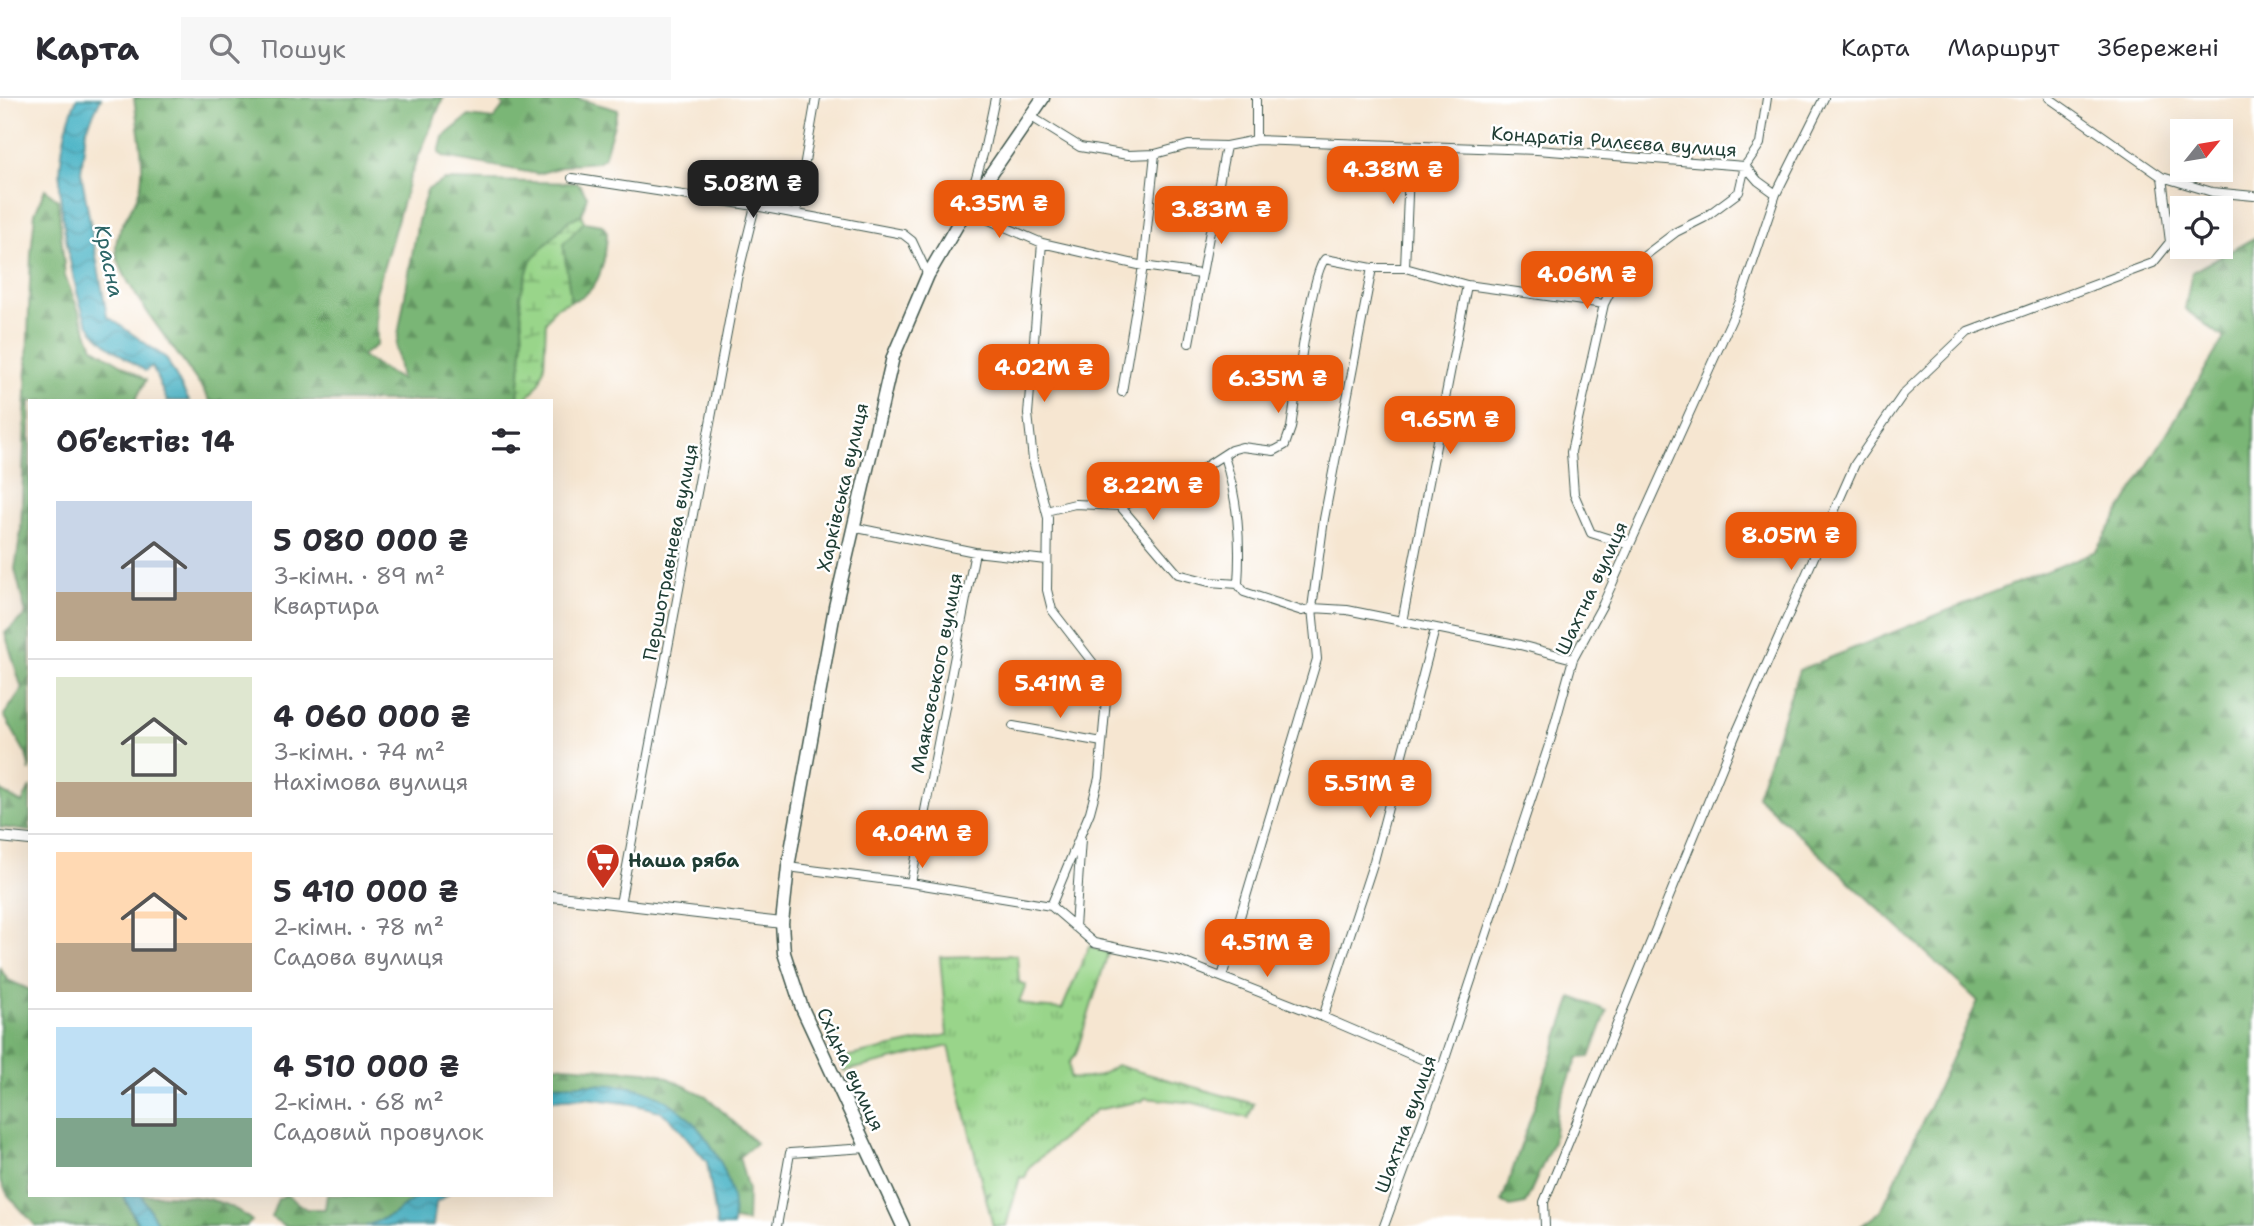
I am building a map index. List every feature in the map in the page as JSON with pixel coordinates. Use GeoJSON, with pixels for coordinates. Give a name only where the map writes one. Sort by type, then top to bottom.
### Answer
{"type":"FeatureCollection","features":[{"type":"Feature","properties":{"kind":"main road","name":"Харківська вулиця"},"geometry":{"type":"LineString","coordinates":[[782,923],[788,867],[817,697],[852,527],[893,357],[928,275],[966,210],[1043,98]]}},
{"type":"Feature","properties":{"kind":"main road","name":"Східна вулиця"},"geometry":{"type":"LineString","coordinates":[[782,923],[784,953],[802,1008],[903,1226]]}},
{"type":"Feature","properties":{"kind":"street"},"geometry":{"type":"LineString","coordinates":[[796,213],[816,98]]}},
{"type":"Feature","properties":{"kind":"street"},"geometry":{"type":"LineString","coordinates":[[995,98],[984,151],[966,210],[1042,243],[1143,266],[1200,274]]}},
{"type":"Feature","properties":{"kind":"street"},"geometry":{"type":"LineString","coordinates":[[1256,98],[1256,140]]}},
{"type":"Feature","properties":{"kind":"street"},"geometry":{"type":"LineString","coordinates":[[1629,545],[1591,533],[1574,494],[1570,452],[1604,304],[1618,276],[1676,232],[1704,218],[1739,192],[1745,166],[1760,144],[1767,98]]}},
{"type":"Feature","properties":{"kind":"street","name":"Шахтна вулиця"},"geometry":{"type":"LineString","coordinates":[[1384,1226],[1442,1068],[1549,745],[1573,659],[1629,545],[1740,301],[1776,194],[1824,98]]}},
{"type":"Feature","properties":{"kind":"street"},"geometry":{"type":"LineString","coordinates":[[2049,98],[2162,177],[2212,192],[2254,196]]}},
{"type":"Feature","properties":{"kind":"street","name":"Кондратія Рилєєва вулиця"},"geometry":{"type":"LineString","coordinates":[[1030,116],[1080,147],[1128,155],[1155,154],[1188,145],[1226,146],[1256,140],[1551,151],[1745,166],[1776,194]]}},
{"type":"Feature","properties":{"kind":"street"},"geometry":{"type":"LineString","coordinates":[[1189,343],[1226,146]]}},
{"type":"Feature","properties":{"kind":"street"},"geometry":{"type":"LineString","coordinates":[[1405,268],[1410,146]]}},
{"type":"Feature","properties":{"kind":"street"},"geometry":{"type":"LineString","coordinates":[[1122,392],[1143,266],[1155,154]]}},
{"type":"Feature","properties":{"kind":"street"},"geometry":{"type":"LineString","coordinates":[[1545,1226],[1544,1202],[1738,729],[1855,464],[1905,393],[1968,332],[2153,263],[2170,242],[2162,177]]}},
{"type":"Feature","properties":{"kind":"street"},"geometry":{"type":"LineString","coordinates":[[572,178],[755,206],[903,234],[912,241],[928,275]]}},
{"type":"Feature","properties":{"kind":"street","name":"Першотравнева вулиця"},"geometry":{"type":"LineString","coordinates":[[620,904],[737,279],[755,206]]}},
{"type":"Feature","properties":{"kind":"street"},"geometry":{"type":"LineString","coordinates":[[1042,243],[1028,414],[1031,450],[1049,531],[1047,590],[1052,610],[1093,663],[1106,700],[1099,778],[1082,833],[1051,905]]}},
{"type":"Feature","properties":{"kind":"street"},"geometry":{"type":"LineString","coordinates":[[1046,511],[1075,504],[1119,506],[1177,485],[1242,447],[1274,451],[1285,445],[1320,264],[1325,259],[1372,268],[1405,268],[1466,285],[1604,304]]}},
{"type":"Feature","properties":{"kind":"street"},"geometry":{"type":"LineString","coordinates":[[1222,977],[1317,659],[1312,608],[1333,463],[1372,268]]}},
{"type":"Feature","properties":{"kind":"street"},"geometry":{"type":"LineString","coordinates":[[1402,622],[1466,285]]}},
{"type":"Feature","properties":{"kind":"street"},"geometry":{"type":"LineString","coordinates":[[1224,456],[1234,489],[1241,541],[1241,588]]}},
{"type":"Feature","properties":{"kind":"street"},"geometry":{"type":"LineString","coordinates":[[1119,506],[1178,574],[1241,588],[1302,611],[1312,608],[1347,610],[1520,645],[1573,659]]}},
{"type":"Feature","properties":{"kind":"street"},"geometry":{"type":"LineString","coordinates":[[852,527],[975,552],[1046,560]]}},
{"type":"Feature","properties":{"kind":"street","name":"Маяковського вулиця"},"geometry":{"type":"LineString","coordinates":[[911,883],[975,552]]}},
{"type":"Feature","properties":{"kind":"street"},"geometry":{"type":"LineString","coordinates":[[1323,1017],[1374,861],[1435,629]]}},
{"type":"Feature","properties":{"kind":"street"},"geometry":{"type":"LineString","coordinates":[[1013,726],[1102,742]]}},
{"type":"Feature","properties":{"kind":"street"},"geometry":{"type":"LineString","coordinates":[[1075,927],[1082,833]]}},
{"type":"Feature","properties":{"kind":"street"},"geometry":{"type":"LineString","coordinates":[[0,837],[28,840]]}},
{"type":"Feature","properties":{"kind":"street"},"geometry":{"type":"LineString","coordinates":[[788,867],[1051,905],[1094,943],[1180,961],[1323,1017],[1442,1068]]}},
{"type":"Feature","properties":{"kind":"street"},"geometry":{"type":"LineString","coordinates":[[553,896],[782,923]]}},
{"type":"Feature","properties":{"kind":"street"},"geometry":{"type":"LineString","coordinates":[[777,1226],[790,1153],[867,1147]]}},
{"type":"Feature","properties":{"kind":"green space"},"geometry":{"type":"Polygon","coordinates":[[[134,98],[443,98],[410,177],[376,293],[377,345],[361,356],[401,380],[396,347],[418,221],[427,190],[445,180],[578,183],[587,196],[582,214],[568,221],[531,260],[520,296],[523,337],[518,399],[209,399],[140,301],[118,261],[117,238],[141,183],[141,152],[134,98]]]}},
{"type":"Feature","properties":{"kind":"green space"},"geometry":{"type":"Polygon","coordinates":[[[499,98],[576,98],[618,110],[604,158],[597,162],[571,164],[538,174],[445,157],[439,153],[443,137],[469,116],[494,119],[504,106],[499,98]]]}},
{"type":"Feature","properties":{"kind":"green space"},"geometry":{"type":"Polygon","coordinates":[[[45,189],[58,200],[65,276],[93,347],[146,380],[136,399],[28,399],[28,762],[4,715],[22,689],[5,633],[26,614],[15,569],[21,532],[31,254],[35,213],[45,189]]]}},
{"type":"Feature","properties":{"kind":"green space"},"geometry":{"type":"Polygon","coordinates":[[[582,214],[584,222],[563,244],[571,301],[555,308],[546,322],[544,367],[540,382],[527,399],[518,399],[523,337],[520,296],[531,260],[568,221],[582,214]]]}},
{"type":"Feature","properties":{"kind":"green space"},"geometry":{"type":"Polygon","coordinates":[[[584,222],[602,225],[607,232],[605,253],[595,283],[581,297],[571,301],[562,244],[584,222]]]}},
{"type":"Feature","properties":{"kind":"green space"},"geometry":{"type":"Polygon","coordinates":[[[2254,238],[2254,1226],[1861,1226],[1881,1211],[1978,1001],[1757,796],[1799,670],[2096,551],[2224,338],[2185,309],[2192,272],[2216,259],[2233,259],[2233,250],[2254,238]]]}},
{"type":"Feature","properties":{"kind":"green space"},"geometry":{"type":"Polygon","coordinates":[[[0,788],[2,792],[22,803],[28,791],[28,831],[0,827],[0,788]]]}},
{"type":"Feature","properties":{"kind":"green space"},"geometry":{"type":"Polygon","coordinates":[[[1089,946],[1108,953],[1076,1054],[1069,1063],[1070,1078],[1094,1077],[1116,1065],[1254,1104],[1248,1118],[1194,1103],[1145,1098],[1142,1101],[1096,1110],[1029,1167],[1025,1178],[1020,1177],[1006,1226],[993,1226],[986,1198],[991,1192],[985,1196],[949,1046],[845,1071],[840,1058],[947,1035],[940,957],[1017,955],[1019,982],[1026,985],[1019,1002],[1035,1007],[1062,1009],[1089,946]]]}},
{"type":"Feature","properties":{"kind":"green space"},"geometry":{"type":"Polygon","coordinates":[[[0,968],[8,980],[28,989],[28,1197],[124,1197],[137,1224],[36,1226],[8,1195],[0,1180],[0,968]]]}},
{"type":"Feature","properties":{"kind":"green space"},"geometry":{"type":"Polygon","coordinates":[[[1572,997],[1607,1011],[1590,1057],[1578,1058],[1557,1108],[1553,1142],[1525,1204],[1510,1207],[1502,1201],[1572,997]]]}},
{"type":"Feature","properties":{"kind":"green space"},"geometry":{"type":"Polygon","coordinates":[[[553,1065],[657,1073],[706,1096],[756,1143],[739,1157],[748,1190],[747,1222],[734,1220],[723,1168],[715,1152],[690,1120],[656,1096],[617,1086],[553,1085],[553,1065]]]}},
{"type":"Feature","properties":{"kind":"green space"},"geometry":{"type":"Polygon","coordinates":[[[142,1197],[192,1197],[213,1200],[240,1212],[252,1221],[246,1226],[159,1226],[142,1197]]]}},
{"type":"Feature","properties":{"kind":"green space"},"geometry":{"type":"Polygon","coordinates":[[[289,1197],[306,1209],[325,1209],[327,1197],[416,1197],[392,1215],[366,1226],[285,1226],[271,1217],[278,1199],[289,1197]]]}},
{"type":"Feature","properties":{"kind":"water"},"geometry":{"type":"Polygon","coordinates":[[[77,98],[101,98],[86,130],[81,172],[107,316],[166,358],[188,399],[166,399],[152,366],[145,371],[116,352],[97,335],[85,318],[65,234],[60,195],[62,150],[77,98]]]}},
{"type":"Feature","properties":{"kind":"water"},"geometry":{"type":"Polygon","coordinates":[[[553,1085],[620,1085],[660,1097],[678,1109],[695,1124],[720,1162],[729,1183],[733,1226],[717,1226],[707,1162],[673,1121],[660,1111],[632,1104],[586,1098],[553,1100],[553,1085]]]}},
{"type":"Feature","properties":{"kind":"water"},"geometry":{"type":"Polygon","coordinates":[[[124,1197],[142,1197],[159,1226],[139,1226],[124,1197]]]}},
{"type":"Feature","properties":{"kind":"water"},"geometry":{"type":"Polygon","coordinates":[[[416,1197],[444,1197],[436,1203],[433,1226],[366,1226],[392,1215],[416,1197]]]}},
{"type":"Feature","properties":{"kind":"place","name":"Наша ряба"},"geometry":{"type":"Point","coordinates":[603,890]}},
{"type":"Feature","properties":{"kind":"water label","name":"Красна"},"geometry":{"type":"Point","coordinates":[109,261]}}]}
